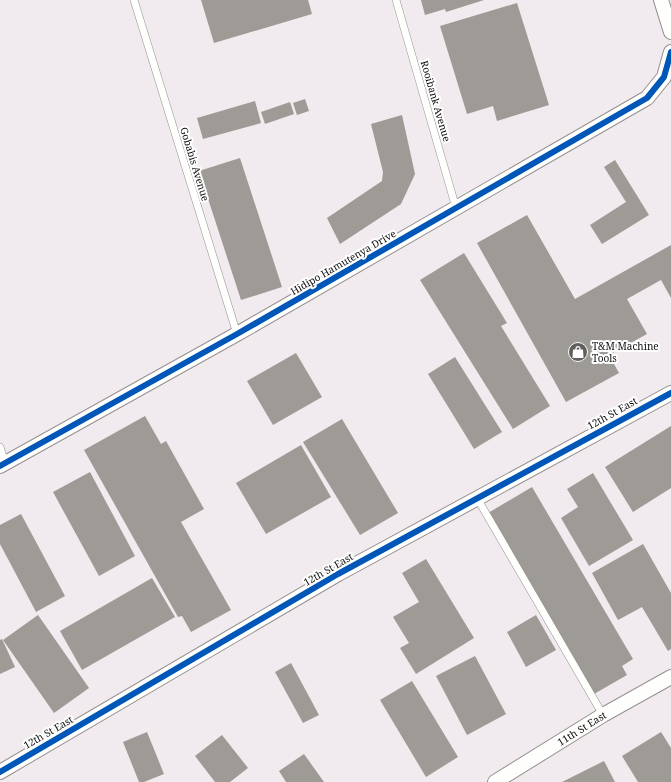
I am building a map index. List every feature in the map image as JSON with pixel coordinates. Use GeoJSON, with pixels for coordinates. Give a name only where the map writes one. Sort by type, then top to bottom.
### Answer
{"type":"FeatureCollection","features":[{"type":"Feature","properties":{"kind":"street"},"geometry":{"type":"LineString","coordinates":[[661,0],[671,32]]}},
{"type":"Feature","properties":{"kind":"street","name":"Hidipo Hamutenya Drive"},"geometry":{"type":"LineString","coordinates":[[2,464],[237,334],[647,98],[664,76],[671,52]]}},
{"type":"Feature","properties":{"kind":"street","name":"12th St East"},"geometry":{"type":"LineString","coordinates":[[0,772],[338,574],[671,393]]}},
{"type":"Feature","properties":{"kind":"street","name":"11th St East"},"geometry":{"type":"LineString","coordinates":[[495,782],[603,715],[671,677]]}},
{"type":"Feature","properties":{"kind":"lane","name":"Gobabis Avenue"},"geometry":{"type":"LineString","coordinates":[[134,0],[237,334]]}},
{"type":"Feature","properties":{"kind":"lane","name":"Rooibank Avenue"},"geometry":{"type":"LineString","coordinates":[[396,0],[456,208]]}},
{"type":"Feature","properties":{"kind":"lane"},"geometry":{"type":"LineString","coordinates":[[0,447],[2,464]]}},
{"type":"Feature","properties":{"kind":"lane"},"geometry":{"type":"LineString","coordinates":[[477,498],[603,715]]}},
{"type":"Feature","properties":{"kind":"shaded area"},"geometry":{"type":"Polygon","coordinates":[[[0,0],[671,0],[671,782],[0,782],[0,0]]]}},
{"type":"Feature","properties":{"kind":"building"},"geometry":{"type":"Polygon","coordinates":[[[201,0],[308,0],[312,14],[214,43],[201,0]]]}},
{"type":"Feature","properties":{"kind":"building"},"geometry":{"type":"Polygon","coordinates":[[[421,0],[484,0],[446,12],[445,9],[425,15],[421,0]]]}},
{"type":"Feature","properties":{"kind":"building"},"geometry":{"type":"Polygon","coordinates":[[[517,3],[549,105],[497,121],[493,106],[467,114],[440,26],[517,3]]]}},
{"type":"Feature","properties":{"kind":"building"},"geometry":{"type":"Polygon","coordinates":[[[305,99],[309,111],[297,115],[293,103],[305,99]]]}},
{"type":"Feature","properties":{"kind":"building"},"geometry":{"type":"Polygon","coordinates":[[[255,101],[261,123],[203,139],[197,118],[255,101]]]}},
{"type":"Feature","properties":{"kind":"building"},"geometry":{"type":"Polygon","coordinates":[[[290,102],[294,114],[265,124],[261,112],[290,102]]]}},
{"type":"Feature","properties":{"kind":"building"},"geometry":{"type":"Polygon","coordinates":[[[402,115],[415,174],[401,204],[340,244],[327,218],[382,181],[383,172],[371,124],[402,115]]]}},
{"type":"Feature","properties":{"kind":"building"},"geometry":{"type":"Polygon","coordinates":[[[240,158],[282,287],[241,300],[199,171],[240,158]]]}},
{"type":"Feature","properties":{"kind":"building"},"geometry":{"type":"Polygon","coordinates":[[[615,160],[649,215],[602,244],[590,225],[626,202],[604,167],[615,160]]]}},
{"type":"Feature","properties":{"kind":"building"},"geometry":{"type":"Polygon","coordinates":[[[527,215],[575,299],[671,245],[671,298],[661,280],[627,299],[647,334],[609,355],[619,373],[566,402],[477,243],[527,215]]]}},
{"type":"Feature","properties":{"kind":"building"},"geometry":{"type":"Polygon","coordinates":[[[464,253],[507,323],[501,326],[550,406],[513,429],[420,280],[464,253]]]}},
{"type":"Feature","properties":{"kind":"building"},"geometry":{"type":"Polygon","coordinates":[[[296,353],[322,397],[273,425],[247,381],[296,353]]]}},
{"type":"Feature","properties":{"kind":"building"},"geometry":{"type":"Polygon","coordinates":[[[455,357],[502,432],[474,449],[428,374],[455,357]]]}},
{"type":"Feature","properties":{"kind":"building"},"geometry":{"type":"Polygon","coordinates":[[[145,416],[161,444],[166,441],[204,509],[181,522],[231,610],[191,632],[182,616],[178,617],[84,450],[145,416]]]}},
{"type":"Feature","properties":{"kind":"building"},"geometry":{"type":"Polygon","coordinates":[[[342,419],[398,513],[360,535],[303,442],[342,419]]]}},
{"type":"Feature","properties":{"kind":"building"},"geometry":{"type":"Polygon","coordinates":[[[671,426],[671,488],[633,512],[605,467],[671,426]]]}},
{"type":"Feature","properties":{"kind":"building"},"geometry":{"type":"Polygon","coordinates":[[[301,445],[331,497],[266,534],[236,483],[301,445]]]}},
{"type":"Feature","properties":{"kind":"building"},"geometry":{"type":"Polygon","coordinates":[[[90,472],[135,556],[99,576],[53,492],[90,472]]]}},
{"type":"Feature","properties":{"kind":"building"},"geometry":{"type":"Polygon","coordinates":[[[593,473],[633,540],[589,566],[561,518],[578,507],[567,489],[593,473]]]}},
{"type":"Feature","properties":{"kind":"building"},"geometry":{"type":"Polygon","coordinates":[[[532,487],[633,659],[622,666],[627,675],[594,694],[488,513],[532,487]]]}},
{"type":"Feature","properties":{"kind":"building"},"geometry":{"type":"Polygon","coordinates":[[[21,514],[65,596],[36,612],[0,544],[0,525],[21,514]]]}},
{"type":"Feature","properties":{"kind":"building"},"geometry":{"type":"Polygon","coordinates":[[[643,544],[671,593],[671,649],[668,651],[642,607],[618,620],[592,573],[643,544]]]}},
{"type":"Feature","properties":{"kind":"building"},"geometry":{"type":"Polygon","coordinates":[[[426,559],[474,638],[416,674],[400,648],[409,643],[393,617],[419,602],[402,573],[426,559]]]}},
{"type":"Feature","properties":{"kind":"building"},"geometry":{"type":"Polygon","coordinates":[[[152,578],[175,617],[82,670],[60,631],[152,578]]]}},
{"type":"Feature","properties":{"kind":"building"},"geometry":{"type":"Polygon","coordinates":[[[38,615],[89,688],[54,713],[3,640],[38,615]]]}},
{"type":"Feature","properties":{"kind":"building"},"geometry":{"type":"Polygon","coordinates":[[[536,615],[556,650],[526,667],[507,632],[536,615]]]}},
{"type":"Feature","properties":{"kind":"building"},"geometry":{"type":"Polygon","coordinates":[[[2,639],[15,667],[0,674],[0,640],[2,639]]]}},
{"type":"Feature","properties":{"kind":"building"},"geometry":{"type":"Polygon","coordinates":[[[475,656],[506,714],[467,735],[436,676],[475,656]]]}},
{"type":"Feature","properties":{"kind":"building"},"geometry":{"type":"Polygon","coordinates":[[[291,663],[319,715],[303,723],[275,672],[291,663]]]}},
{"type":"Feature","properties":{"kind":"building"},"geometry":{"type":"Polygon","coordinates":[[[412,681],[458,757],[426,777],[380,700],[412,681]]]}},
{"type":"Feature","properties":{"kind":"building"},"geometry":{"type":"Polygon","coordinates":[[[147,732],[164,774],[144,782],[139,782],[123,742],[147,732]]]}},
{"type":"Feature","properties":{"kind":"building"},"geometry":{"type":"Polygon","coordinates":[[[661,732],[671,748],[671,782],[638,782],[622,756],[661,732]]]}},
{"type":"Feature","properties":{"kind":"building"},"geometry":{"type":"Polygon","coordinates":[[[222,735],[248,768],[230,782],[215,782],[195,756],[222,735]]]}},
{"type":"Feature","properties":{"kind":"building"},"geometry":{"type":"Polygon","coordinates":[[[304,754],[324,782],[286,782],[279,771],[304,754]]]}},
{"type":"Feature","properties":{"kind":"building"},"geometry":{"type":"Polygon","coordinates":[[[604,761],[615,782],[562,782],[604,761]]]}},
{"type":"Feature","properties":{"kind":"cycle path"},"geometry":{"type":"LineString","coordinates":[[0,466],[237,334],[647,98],[664,77],[671,52]]}},
{"type":"Feature","properties":{"kind":"cycle path"},"geometry":{"type":"LineString","coordinates":[[0,772],[338,574],[671,393]]}},
{"type":"Feature","properties":{"kind":"place","name":"T&M Machine Tools"},"geometry":{"type":"Point","coordinates":[578,352]}}]}
